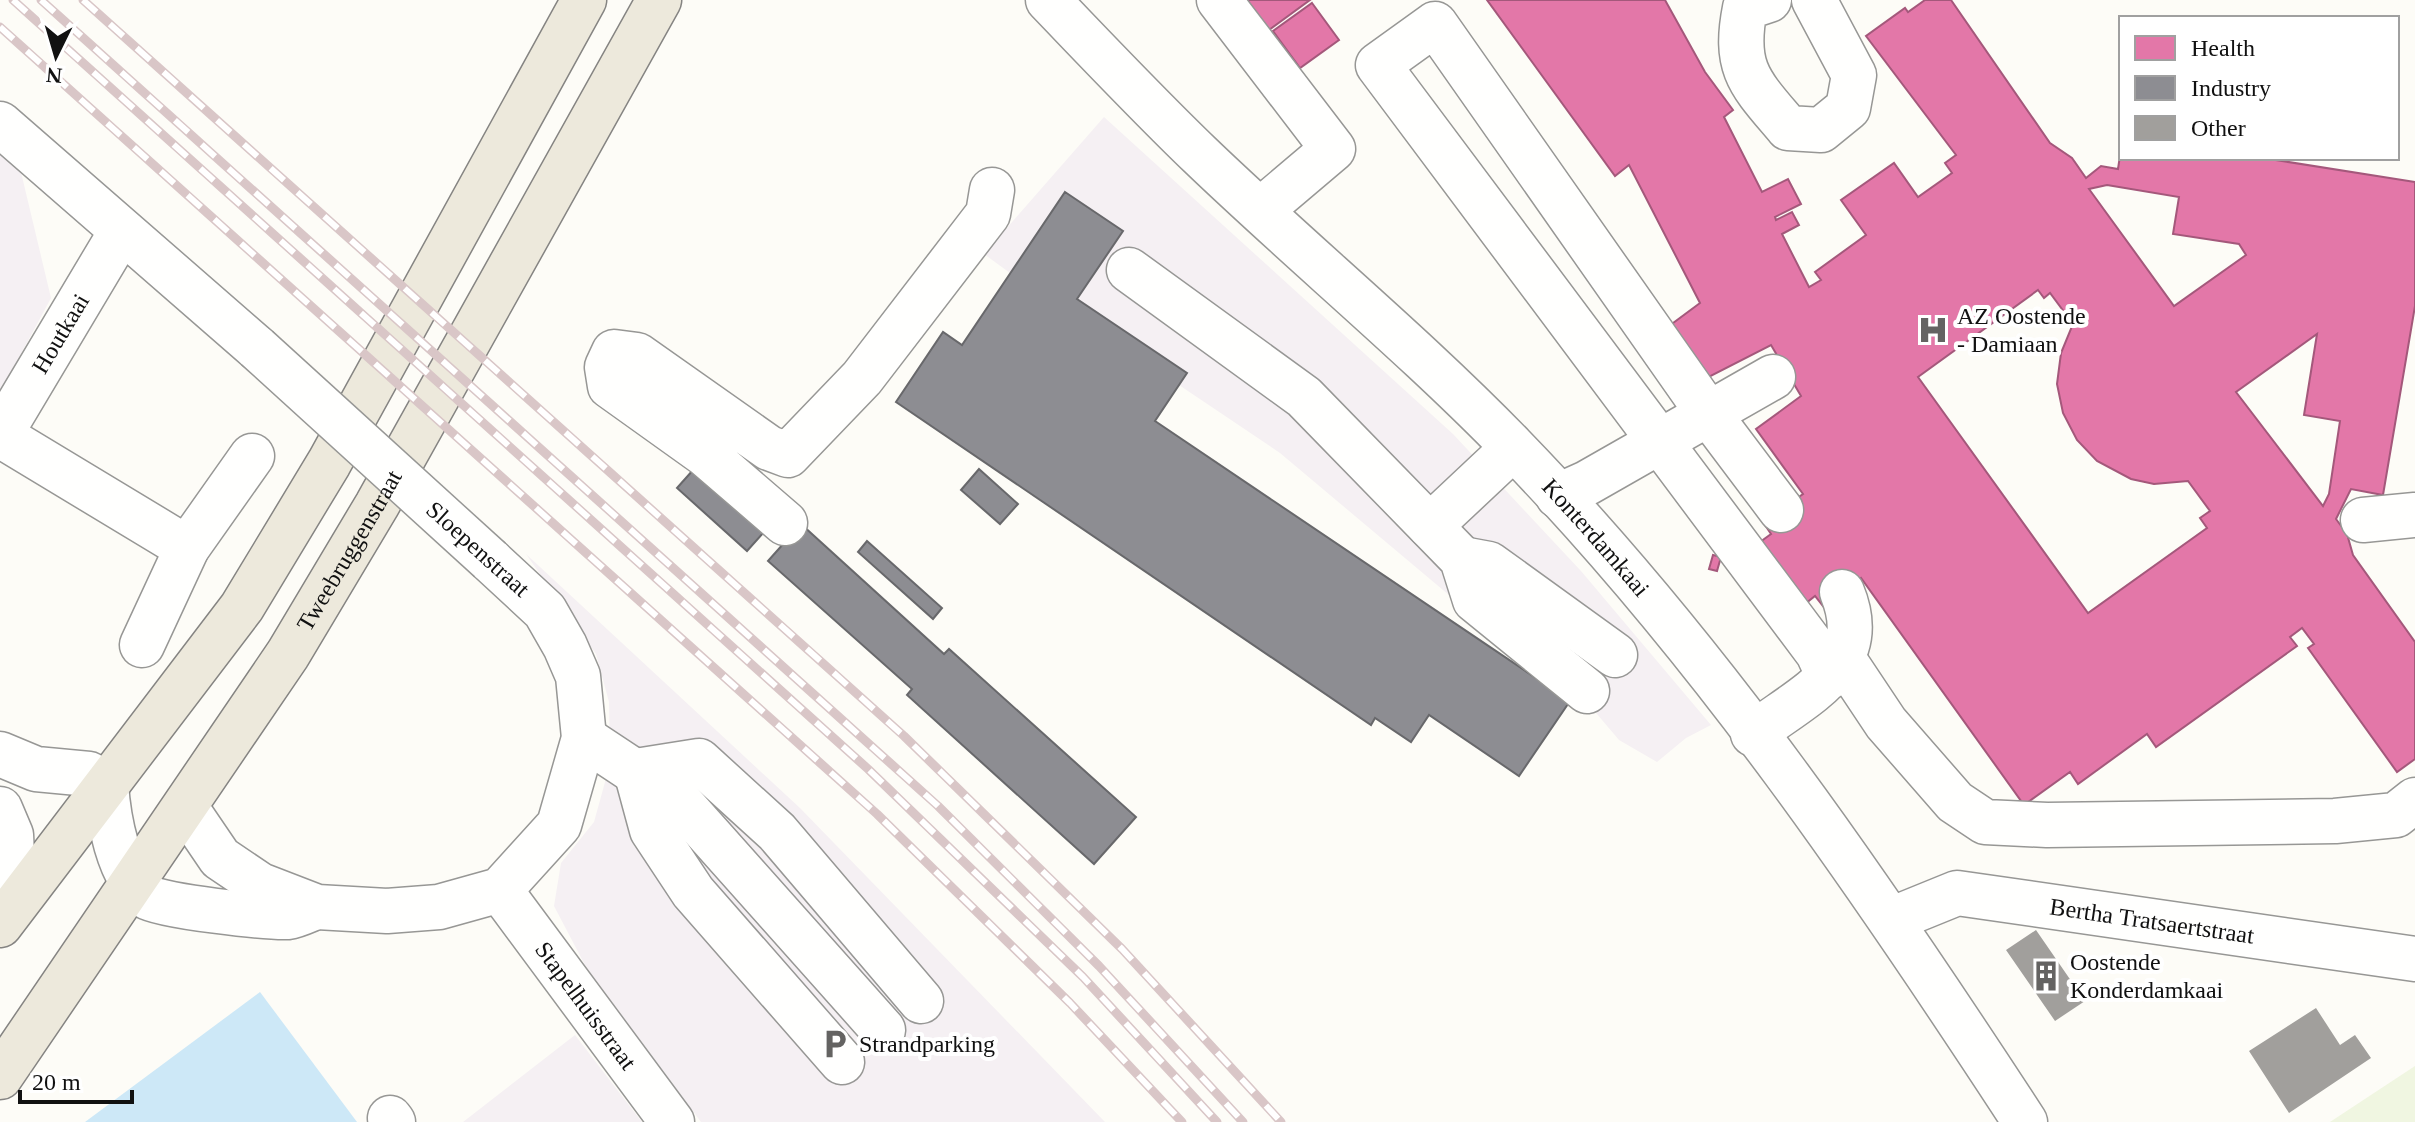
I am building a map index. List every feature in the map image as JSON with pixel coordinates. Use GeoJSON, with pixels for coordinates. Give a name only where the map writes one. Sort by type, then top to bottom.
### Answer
{"type":"FeatureCollection","features":[{"type":"Feature","properties":{"kind":"main road"},"geometry":{"type":"LineString","coordinates":[[12,909],[106,784],[184,688],[242,607],[329,463],[584,0]]}},
{"type":"Feature","properties":{"kind":"main road","name":"Tweebruggenstraat"},"geometry":{"type":"LineString","coordinates":[[0,1077],[288,654],[377,505],[659,0]]}},
{"type":"Feature","properties":{"kind":"street","name":"Konterdamkaai"},"geometry":{"type":"LineString","coordinates":[[1048,0],[1067,16],[1170,126],[1434,369],[1513,448],[1659,609],[1893,919],[2025,1122]]}},
{"type":"Feature","properties":{"kind":"street"},"geometry":{"type":"LineString","coordinates":[[1219,0],[1333,149],[1261,210]]}},
{"type":"Feature","properties":{"kind":"street"},"geometry":{"type":"LineString","coordinates":[[1769,0],[1745,8],[1739,41],[1749,83],[1788,128],[1821,130],[1848,108],[1854,75],[1814,0]]}},
{"type":"Feature","properties":{"kind":"street"},"geometry":{"type":"LineString","coordinates":[[1781,510],[1708,413],[1435,24],[1378,65],[1818,653],[1836,668],[1955,802],[1985,822],[2047,825],[2335,821],[2396,815],[2415,800]]}},
{"type":"Feature","properties":{"kind":"street","name":"Sloepenstraat"},"geometry":{"type":"LineString","coordinates":[[0,124],[257,348],[545,611],[578,676],[584,738],[559,825],[500,890]]}},
{"type":"Feature","properties":{"kind":"street"},"geometry":{"type":"LineString","coordinates":[[785,523],[705,454],[610,386],[607,367],[614,352],[637,355],[769,448],[788,455],[862,378],[901,329],[988,214],[992,190]]}},
{"type":"Feature","properties":{"kind":"street"},"geometry":{"type":"LineString","coordinates":[[1522,259],[1575,222]]}},
{"type":"Feature","properties":{"kind":"street","name":"Houtkaai"},"geometry":{"type":"LineString","coordinates":[[0,435],[121,232]]}},
{"type":"Feature","properties":{"kind":"street"},"geometry":{"type":"LineString","coordinates":[[1129,270],[1304,397],[1462,559],[1475,600],[1587,691]]}},
{"type":"Feature","properties":{"kind":"street"},"geometry":{"type":"LineString","coordinates":[[1558,496],[1773,377]]}},
{"type":"Feature","properties":{"kind":"street"},"geometry":{"type":"LineString","coordinates":[[0,435],[187,548]]}},
{"type":"Feature","properties":{"kind":"street"},"geometry":{"type":"LineString","coordinates":[[1430,526],[1513,448]]}},
{"type":"Feature","properties":{"kind":"street"},"geometry":{"type":"LineString","coordinates":[[142,645],[187,548],[252,456]]}},
{"type":"Feature","properties":{"kind":"street"},"geometry":{"type":"LineString","coordinates":[[2363,520],[2415,515]]}},
{"type":"Feature","properties":{"kind":"street"},"geometry":{"type":"LineString","coordinates":[[1462,559],[1489,564],[1615,655]]}},
{"type":"Feature","properties":{"kind":"street"},"geometry":{"type":"LineString","coordinates":[[1753,734],[1836,668],[1852,637],[1851,614],[1842,592]]}},
{"type":"Feature","properties":{"kind":"street"},"geometry":{"type":"LineString","coordinates":[[584,738],[679,801],[883,1030]]}},
{"type":"Feature","properties":{"kind":"street"},"geometry":{"type":"LineString","coordinates":[[0,754],[36,769],[89,774],[106,784],[108,820],[134,882],[148,898],[236,914],[290,917],[317,907]]}},
{"type":"Feature","properties":{"kind":"street"},"geometry":{"type":"LineString","coordinates":[[636,771],[699,761],[777,832],[921,1001]]}},
{"type":"Feature","properties":{"kind":"street"},"geometry":{"type":"LineString","coordinates":[[636,771],[652,830],[693,892],[842,1062]]}},
{"type":"Feature","properties":{"kind":"street"},"geometry":{"type":"LineString","coordinates":[[186,808],[220,858],[260,885],[317,907],[387,911],[439,907],[500,890]]}},
{"type":"Feature","properties":{"kind":"street"},"geometry":{"type":"LineString","coordinates":[[0,809],[11,835],[12,909]]}},
{"type":"Feature","properties":{"kind":"street","name":"Stapelhuisstraat"},"geometry":{"type":"LineString","coordinates":[[500,890],[672,1122]]}},
{"type":"Feature","properties":{"kind":"street","name":"Bertha Tratsaertstraat"},"geometry":{"type":"LineString","coordinates":[[1893,919],[1957,893],[2415,959]]}},
{"type":"Feature","properties":{"kind":"shaded area"},"geometry":{"type":"Polygon","coordinates":[[[1104,117],[1453,434],[1581,571],[1711,725],[1686,738],[1657,762],[1619,740],[1574,687],[1493,632],[1280,453],[1179,385],[1186,373],[1077,299],[1123,231],[1066,192],[1010,273],[984,254],[1104,117]]]}},
{"type":"Feature","properties":{"kind":"shaded area"},"geometry":{"type":"Polygon","coordinates":[[[0,150],[20,168],[51,298],[0,393],[0,150]]]}},
{"type":"Feature","properties":{"kind":"shaded area","name":"Strandparking"},"geometry":{"type":"Polygon","coordinates":[[[526,554],[800,808],[1105,1122],[701,1122],[586,967],[554,906],[561,863],[594,822],[610,764],[609,702],[596,654],[526,554]]]}},
{"type":"Feature","properties":{"kind":"shaded area"},"geometry":{"type":"Polygon","coordinates":[[[575,1035],[642,1122],[463,1122],[575,1035]]]}},
{"type":"Feature","properties":{"kind":"green space"},"geometry":{"type":"Polygon","coordinates":[[[2415,1066],[2415,1122],[2330,1122],[2415,1066]]]}},
{"type":"Feature","properties":{"kind":"water"},"geometry":{"type":"Polygon","coordinates":[[[260,992],[357,1122],[85,1122],[260,992]]]}},
{"type":"Feature","properties":{"kind":"pier"},"geometry":{"type":"Polygon","coordinates":[[[0,1093],[33,1114],[27,1122],[0,1122],[0,1093]]]}},
{"type":"Feature","properties":{"kind":"building: Health"},"geometry":{"type":"Polygon","coordinates":[[[1247,0],[1310,0],[1269,30],[1247,0]]]}},
{"type":"Feature","properties":{"kind":"building: Health"},"geometry":{"type":"Polygon","coordinates":[[[1487,0],[1665,0],[1705,72],[1733,110],[1724,117],[1762,192],[1788,179],[1801,204],[1775,217],[1776,220],[1792,212],[1799,225],[1782,234],[1809,287],[1821,280],[1815,272],[1866,235],[1841,200],[1894,163],[1918,197],[1952,173],[1945,163],[1956,155],[1866,36],[1905,8],[1908,12],[1925,0],[1951,0],[2050,143],[2072,158],[2086,178],[2101,166],[2118,169],[2119,160],[2276,160],[2415,182],[2415,306],[2383,495],[2351,489],[2336,519],[2347,534],[2353,555],[2415,642],[2415,759],[2397,772],[2308,648],[2314,644],[2302,628],[2290,637],[2297,646],[2156,747],[2147,734],[2078,784],[2070,772],[2024,805],[1861,578],[1823,606],[1815,596],[1800,608],[1756,545],[1771,534],[1763,522],[1803,494],[1756,429],[1801,396],[1771,345],[1693,385],[1657,335],[1700,303],[1629,165],[1615,176],[1487,0]],[[2107,185],[2089,189],[2174,306],[2246,255],[2239,244],[2173,234],[2179,197],[2107,185]],[[2038,290],[1918,377],[2088,613],[2207,528],[2200,518],[2210,511],[2188,481],[2154,484],[2131,479],[2097,461],[2077,440],[2063,413],[2057,384],[2061,353],[2073,324],[2050,293],[2044,298],[2038,290]],[[2317,334],[2236,392],[2323,506],[2329,494],[2340,421],[2304,415],[2317,334]]]}},
{"type":"Feature","properties":{"kind":"building: Health"},"geometry":{"type":"Polygon","coordinates":[[[1312,3],[1339,40],[1300,68],[1273,31],[1312,3]]]}},
{"type":"Feature","properties":{"kind":"building: Health"},"geometry":{"type":"Polygon","coordinates":[[[1713,555],[1721,557],[1717,571],[1709,569],[1713,555]]]}},
{"type":"Feature","properties":{"kind":"building: Industry"},"geometry":{"type":"Polygon","coordinates":[[[1065,192],[1123,231],[1077,299],[1187,373],[1155,421],[1570,701],[1519,776],[1429,715],[1411,742],[1375,718],[1371,725],[896,402],[943,332],[962,345],[1065,192]]]}},
{"type":"Feature","properties":{"kind":"building: Industry"},"geometry":{"type":"Polygon","coordinates":[[[702,460],[772,523],[747,551],[677,488],[702,460]]]}},
{"type":"Feature","properties":{"kind":"building: Industry"},"geometry":{"type":"Polygon","coordinates":[[[979,469],[1018,504],[1000,524],[961,490],[979,469]]]}},
{"type":"Feature","properties":{"kind":"building: Industry"},"geometry":{"type":"Polygon","coordinates":[[[801,524],[944,654],[949,649],[1136,817],[1094,864],[907,695],[912,689],[768,561],[801,524]]]}},
{"type":"Feature","properties":{"kind":"building: Industry"},"geometry":{"type":"Polygon","coordinates":[[[867,541],[942,608],[933,619],[858,552],[867,541]]]}},
{"type":"Feature","properties":{"kind":"building: Other","name":"Oostende Konderdamkaai"},"geometry":{"type":"Polygon","coordinates":[[[2036,930],[2085,1001],[2055,1021],[2006,950],[2036,930]]]}},
{"type":"Feature","properties":{"kind":"building: Other"},"geometry":{"type":"Polygon","coordinates":[[[2316,1008],[2340,1045],[2355,1035],[2371,1058],[2289,1113],[2249,1051],[2316,1008]]]}},
{"type":"Feature","properties":{"kind":"railway"},"geometry":{"type":"LineString","coordinates":[[13,0],[868,769],[1083,977],[1217,1122]]}},
{"type":"Feature","properties":{"kind":"railway"},"geometry":{"type":"LineString","coordinates":[[41,0],[938,806],[1099,966],[1243,1122]]}},
{"type":"Feature","properties":{"kind":"railway"},"geometry":{"type":"LineString","coordinates":[[83,0],[904,736],[1122,949],[1281,1122]]}},
{"type":"Feature","properties":{"kind":"railway"},"geometry":{"type":"LineString","coordinates":[[0,27],[877,814],[1070,1003],[1182,1122]]}},
{"type":"Feature","properties":{"kind":"place","name":"AZ Oostende - Damiaan"},"geometry":{"type":"Point","coordinates":[1933,330]}},
{"type":"Feature","properties":{"kind":"place","name":"Oostende Konderdamkaai"},"geometry":{"type":"Point","coordinates":[2046,976]}},
{"type":"Feature","properties":{"kind":"place","name":"Strandparking"},"geometry":{"type":"Point","coordinates":[835,1044]}}]}
